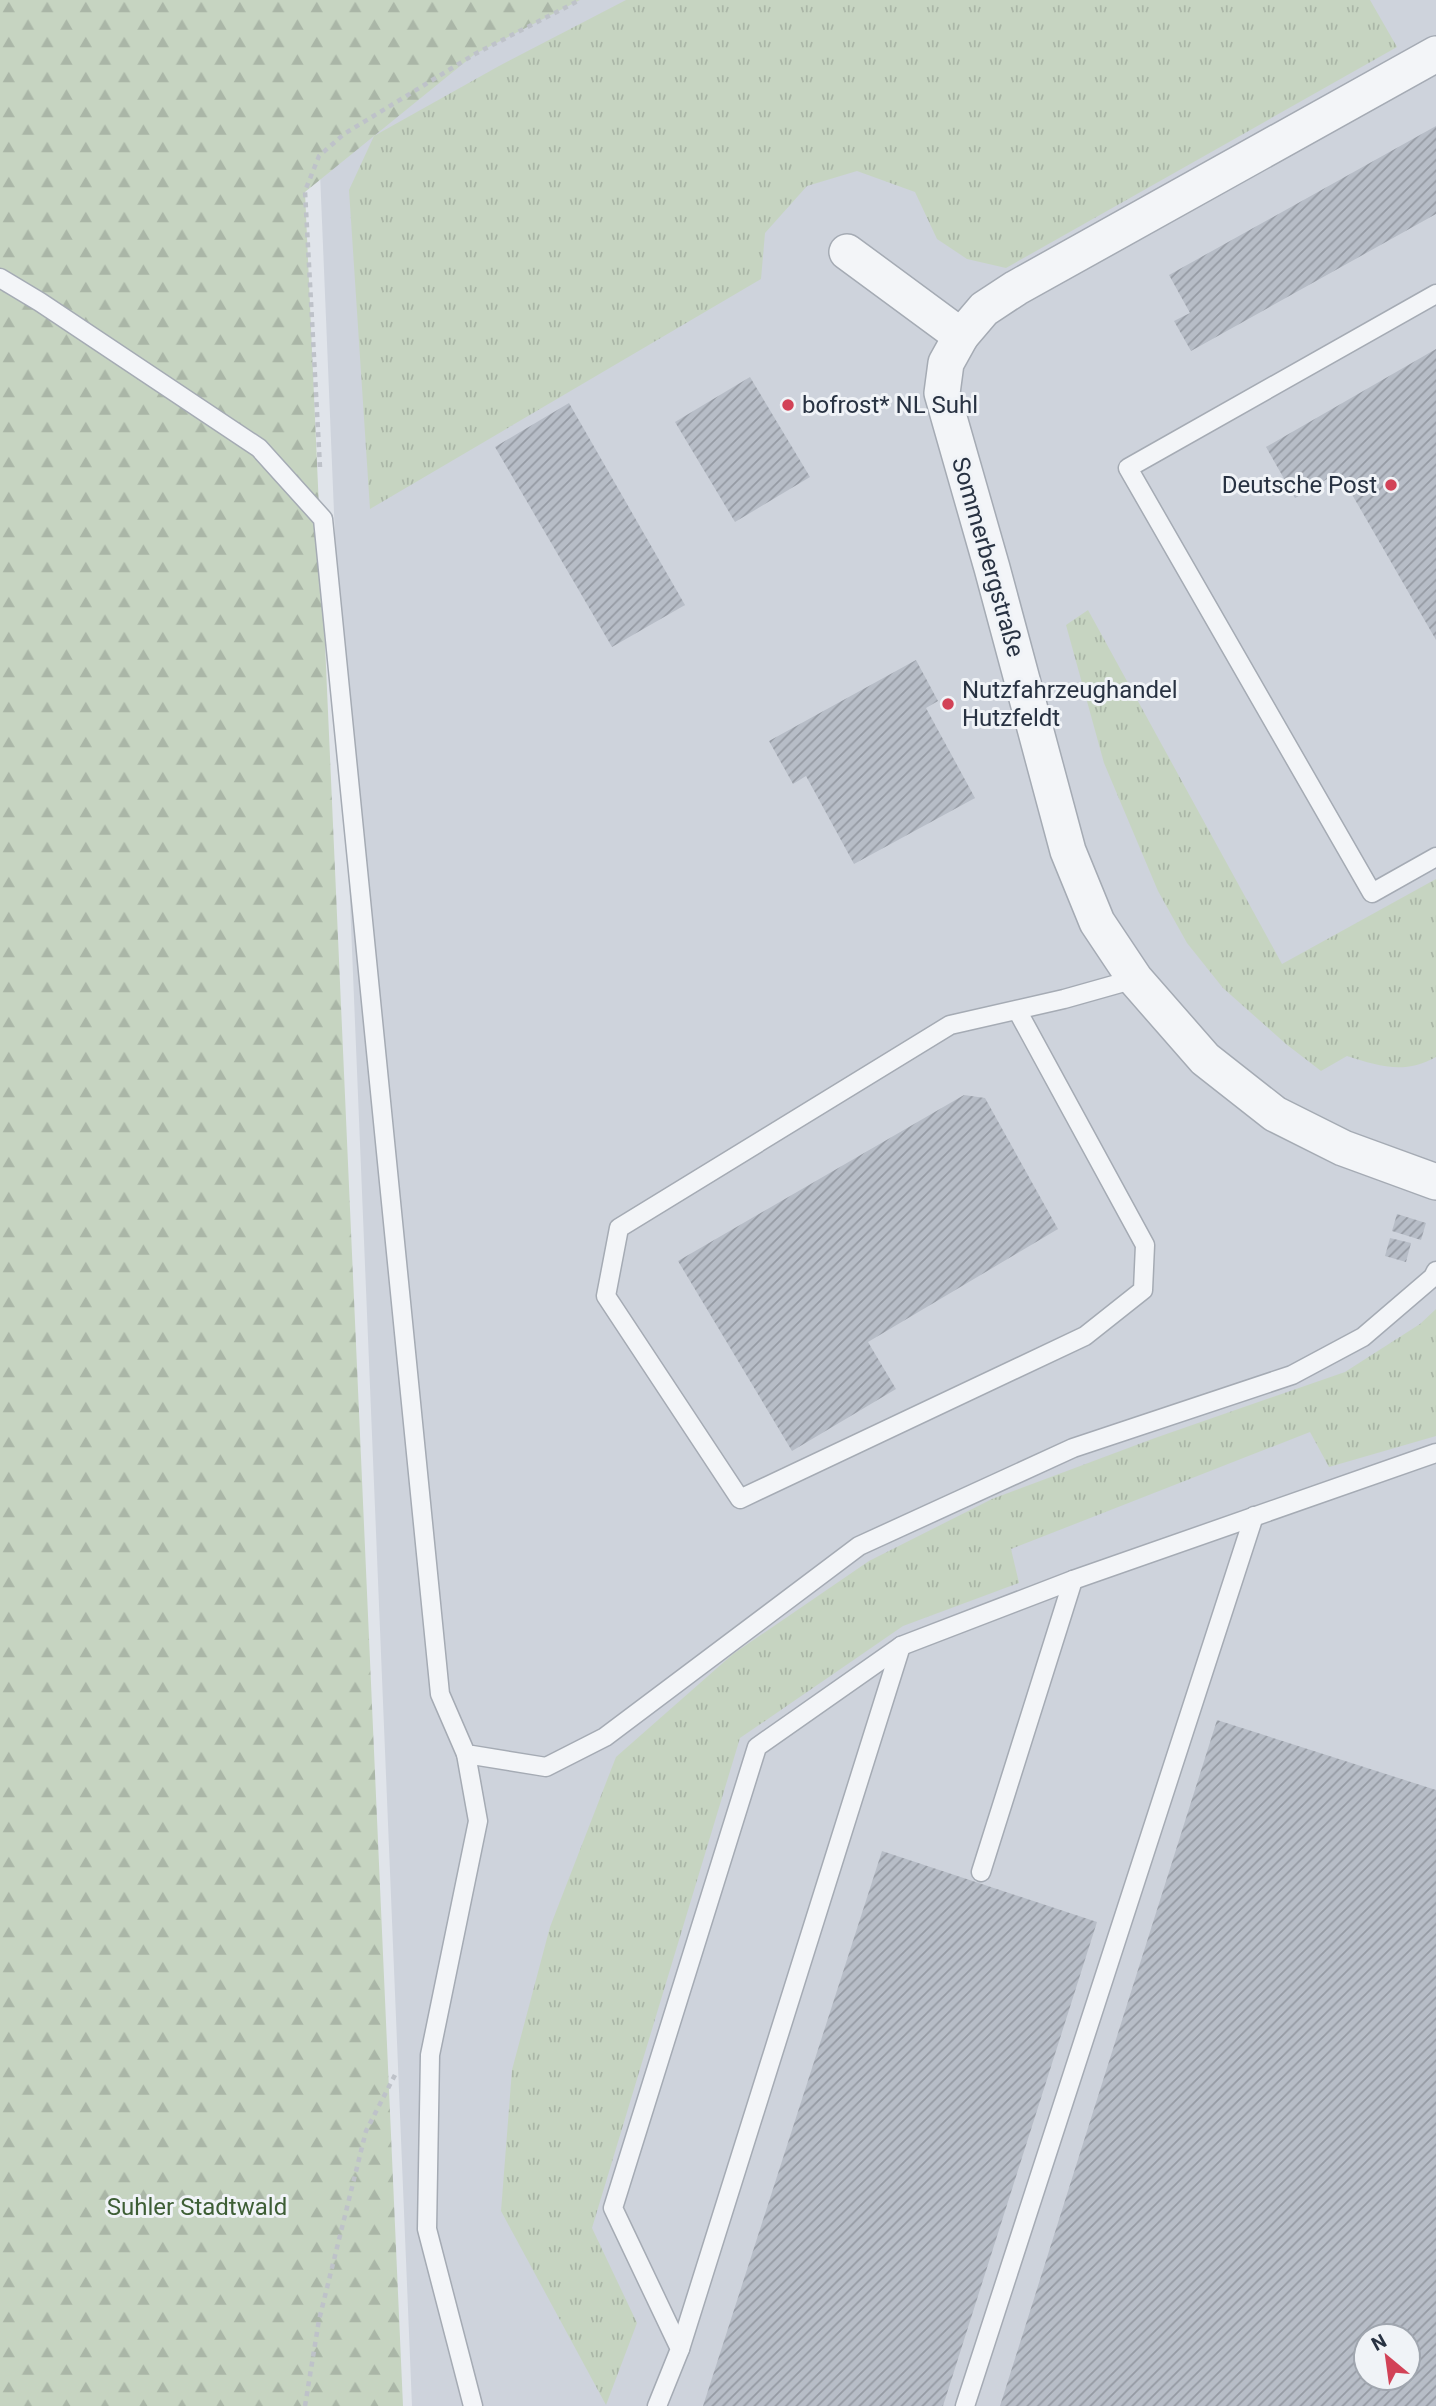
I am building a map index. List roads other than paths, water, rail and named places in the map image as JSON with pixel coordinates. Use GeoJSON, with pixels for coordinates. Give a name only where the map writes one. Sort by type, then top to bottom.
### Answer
{"type":"FeatureCollection","features":[{"type":"Feature","properties":{"kind":"street","name":"Sommerbergstraße"},"geometry":{"type":"LineString","coordinates":[[1436,54],[1016,288],[984,309],[961,336],[946,363],[942,393],[1068,850],[1097,922],[1135,979],[1205,1059],[1275,1114],[1343,1148],[1436,1182]]}},
{"type":"Feature","properties":{"kind":"street"},"geometry":{"type":"LineString","coordinates":[[847,252],[961,336]]}},
{"type":"Feature","properties":{"kind":"lane"},"geometry":{"type":"LineString","coordinates":[[0,278],[259,448],[323,519],[440,1694],[466,1754],[478,1821],[430,2055],[427,2229],[473,2406]]}},
{"type":"Feature","properties":{"kind":"lane"},"geometry":{"type":"LineString","coordinates":[[1436,294],[1128,468],[1372,893],[1436,858]]}},
{"type":"Feature","properties":{"kind":"lane"},"geometry":{"type":"LineString","coordinates":[[1017,1010],[1145,1245],[1143,1290],[1085,1336],[740,1499],[606,1296],[619,1228],[950,1025],[1135,979]]}},
{"type":"Feature","properties":{"kind":"lane"},"geometry":{"type":"LineString","coordinates":[[466,1754],[546,1767],[605,1737],[859,1546],[1073,1448],[1292,1375],[1363,1337],[1433,1277],[1436,1271]]}},
{"type":"Feature","properties":{"kind":"lane"},"geometry":{"type":"LineString","coordinates":[[680,2349],[613,2208],[757,1747],[901,1646],[1073,1580],[1436,1453]]}},
{"type":"Feature","properties":{"kind":"lane"},"geometry":{"type":"LineString","coordinates":[[965,2406],[1254,1516]]}},
{"type":"Feature","properties":{"kind":"lane"},"geometry":{"type":"LineString","coordinates":[[981,1872],[1073,1580]]}},
{"type":"Feature","properties":{"kind":"lane"},"geometry":{"type":"LineString","coordinates":[[657,2406],[680,2349],[901,1646]]}},
{"type":"Feature","properties":{"kind":"place","name":"bofrost* NL Suhl"},"geometry":{"type":"Point","coordinates":[788,405]}},
{"type":"Feature","properties":{"kind":"place","name":"Deutsche Post"},"geometry":{"type":"Point","coordinates":[1391,485]}},
{"type":"Feature","properties":{"kind":"place","name":"Nutzfahrzeughandel Hutzfeldt"},"geometry":{"type":"Point","coordinates":[948,704]}},
{"type":"Feature","properties":{"kind":"park label","name":"Suhler Stadtwald"},"geometry":{"type":"Point","coordinates":[197,2207]}}]}
